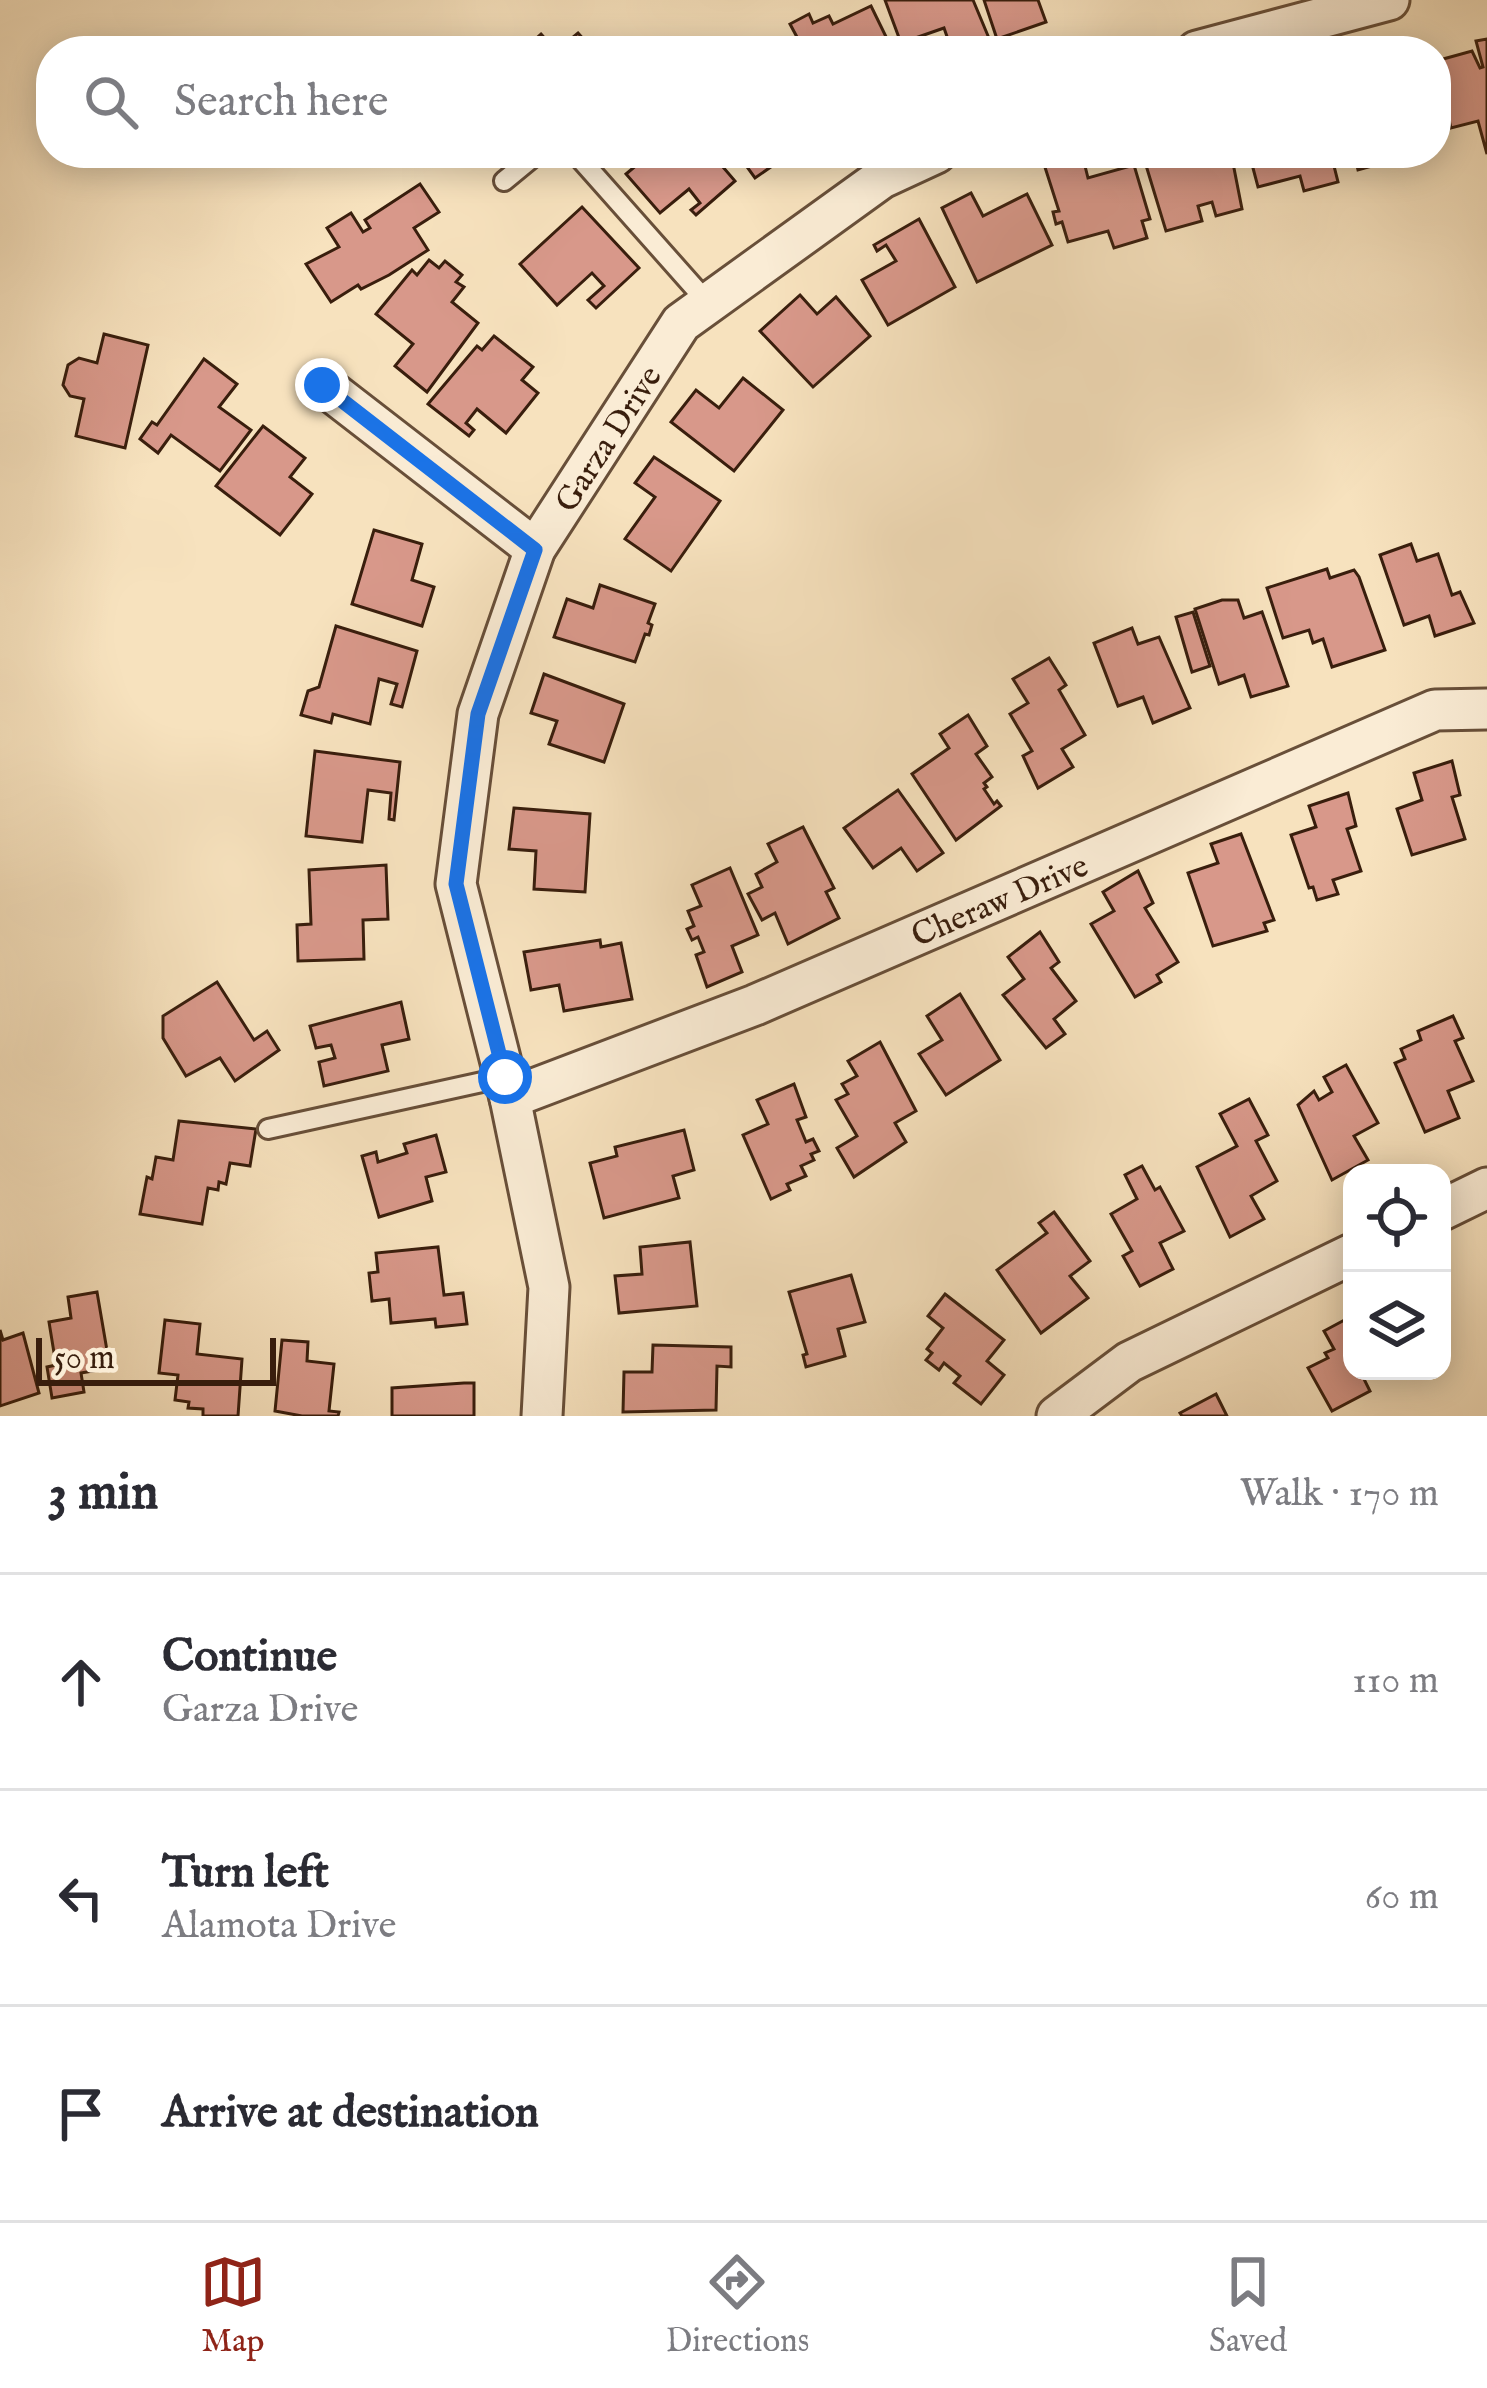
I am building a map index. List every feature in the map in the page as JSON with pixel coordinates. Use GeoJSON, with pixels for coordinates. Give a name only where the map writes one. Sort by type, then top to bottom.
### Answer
{"type":"FeatureCollection","features":[{"type":"Feature","properties":{"kind":"street"},"geometry":{"type":"LineString","coordinates":[[1253,36],[1389,0]]}},
{"type":"Feature","properties":{"kind":"street","name":"Garza Drive"},"geometry":{"type":"LineString","coordinates":[[542,1416],[549,1287],[507,1087],[456,884],[478,714],[535,550],[681,322],[882,178],[904,168]]}},
{"type":"Feature","properties":{"kind":"street"},"geometry":{"type":"LineString","coordinates":[[322,385],[535,550]]}},
{"type":"Feature","properties":{"kind":"street","name":"Cheraw Drive"},"geometry":{"type":"LineString","coordinates":[[507,1087],[755,1005],[1435,710],[1487,709]]}},
{"type":"Feature","properties":{"kind":"street"},"geometry":{"type":"LineString","coordinates":[[1451,1206],[1487,1188]]}},
{"type":"Feature","properties":{"kind":"street"},"geometry":{"type":"LineString","coordinates":[[1057,1416],[1129,1362],[1343,1258]]}},
{"type":"Feature","properties":{"kind":"lane"},"geometry":{"type":"LineString","coordinates":[[504,181],[520,168]]}},
{"type":"Feature","properties":{"kind":"lane"},"geometry":{"type":"LineString","coordinates":[[588,168],[708,303]]}},
{"type":"Feature","properties":{"kind":"lane"},"geometry":{"type":"LineString","coordinates":[[268,1129],[507,1087]]}},
{"type":"Feature","properties":{"kind":"building"},"geometry":{"type":"Polygon","coordinates":[[[885,0],[973,0],[988,36],[947,36],[944,28],[921,36],[898,36],[885,0]]]}},
{"type":"Feature","properties":{"kind":"building"},"geometry":{"type":"Polygon","coordinates":[[[984,0],[1038,0],[1046,22],[996,36],[984,0]]]}},
{"type":"Feature","properties":{"kind":"building"},"geometry":{"type":"Polygon","coordinates":[[[871,6],[886,36],[796,36],[790,24],[809,14],[813,23],[829,16],[833,24],[871,6]]]}},
{"type":"Feature","properties":{"kind":"building"},"geometry":{"type":"Polygon","coordinates":[[[1487,39],[1487,154],[1478,121],[1451,128],[1451,57],[1472,51],[1483,67],[1476,41],[1487,39]]]}},
{"type":"Feature","properties":{"kind":"building"},"geometry":{"type":"Polygon","coordinates":[[[633,168],[724,168],[735,181],[696,215],[691,210],[700,203],[689,189],[660,213],[626,174],[633,168]]]}},
{"type":"Feature","properties":{"kind":"building"},"geometry":{"type":"Polygon","coordinates":[[[748,168],[769,168],[755,178],[748,168]]]}},
{"type":"Feature","properties":{"kind":"building"},"geometry":{"type":"Polygon","coordinates":[[[1045,168],[1086,168],[1088,178],[1135,168],[1150,219],[1142,221],[1147,238],[1114,248],[1108,231],[1068,242],[1062,222],[1056,224],[1053,212],[1059,211],[1045,168]]]}},
{"type":"Feature","properties":{"kind":"building"},"geometry":{"type":"Polygon","coordinates":[[[1147,168],[1234,168],[1242,209],[1216,216],[1212,202],[1198,206],[1202,221],[1166,231],[1147,168]]]}},
{"type":"Feature","properties":{"kind":"building"},"geometry":{"type":"Polygon","coordinates":[[[1253,168],[1334,168],[1338,182],[1304,191],[1300,176],[1258,187],[1253,168]]]}},
{"type":"Feature","properties":{"kind":"building"},"geometry":{"type":"Polygon","coordinates":[[[420,184],[439,212],[414,228],[428,250],[389,275],[361,289],[358,285],[331,302],[306,264],[339,247],[327,228],[351,213],[363,232],[370,228],[365,220],[420,184]]]}},
{"type":"Feature","properties":{"kind":"building"},"geometry":{"type":"Polygon","coordinates":[[[971,193],[983,216],[1027,194],[1052,245],[977,282],[942,208],[971,193]]]}},
{"type":"Feature","properties":{"kind":"building"},"geometry":{"type":"Polygon","coordinates":[[[582,207],[639,268],[596,308],[588,300],[604,286],[592,273],[557,305],[520,264],[582,207]]]}},
{"type":"Feature","properties":{"kind":"building"},"geometry":{"type":"Polygon","coordinates":[[[919,219],[955,287],[888,325],[862,280],[896,261],[886,245],[877,251],[874,245],[919,219]]]}},
{"type":"Feature","properties":{"kind":"building"},"geometry":{"type":"Polygon","coordinates":[[[429,260],[439,268],[445,261],[462,275],[456,282],[464,287],[452,302],[478,323],[427,392],[395,366],[413,344],[376,314],[412,270],[417,275],[429,260]]]}},
{"type":"Feature","properties":{"kind":"building"},"geometry":{"type":"Polygon","coordinates":[[[800,295],[817,314],[836,297],[870,336],[813,387],[760,331],[800,295]]]}},
{"type":"Feature","properties":{"kind":"building"},"geometry":{"type":"Polygon","coordinates":[[[104,334],[148,345],[125,448],[76,436],[84,399],[70,396],[63,385],[68,365],[79,358],[97,363],[104,334]]]}},
{"type":"Feature","properties":{"kind":"building"},"geometry":{"type":"Polygon","coordinates":[[[494,336],[533,367],[522,380],[538,393],[506,433],[477,409],[466,423],[474,430],[469,436],[428,404],[477,346],[482,350],[494,336]]]}},
{"type":"Feature","properties":{"kind":"building"},"geometry":{"type":"Polygon","coordinates":[[[204,359],[237,384],[219,407],[251,430],[220,471],[171,435],[158,453],[140,439],[152,422],[157,425],[204,359]]]}},
{"type":"Feature","properties":{"kind":"building"},"geometry":{"type":"Polygon","coordinates":[[[743,378],[783,410],[734,471],[671,422],[696,390],[719,408],[743,378]]]}},
{"type":"Feature","properties":{"kind":"building"},"geometry":{"type":"Polygon","coordinates":[[[263,426],[305,458],[290,477],[312,494],[280,535],[216,486],[263,426]]]}},
{"type":"Feature","properties":{"kind":"building"},"geometry":{"type":"Polygon","coordinates":[[[654,457],[720,501],[671,571],[625,539],[655,497],[635,483],[654,457]]]}},
{"type":"Feature","properties":{"kind":"building"},"geometry":{"type":"Polygon","coordinates":[[[374,530],[422,544],[412,580],[434,587],[422,626],[352,604],[374,530]]]}},
{"type":"Feature","properties":{"kind":"building"},"geometry":{"type":"Polygon","coordinates":[[[1411,544],[1417,561],[1438,554],[1452,595],[1460,592],[1474,623],[1435,636],[1429,616],[1404,625],[1380,555],[1411,544]]]}},
{"type":"Feature","properties":{"kind":"building"},"geometry":{"type":"Polygon","coordinates":[[[1327,569],[1330,578],[1354,570],[1385,650],[1332,667],[1323,639],[1313,643],[1309,630],[1283,638],[1267,588],[1327,569]]]}},
{"type":"Feature","properties":{"kind":"building"},"geometry":{"type":"Polygon","coordinates":[[[600,585],[655,604],[649,635],[645,634],[635,662],[554,637],[567,599],[593,608],[600,585]]]}},
{"type":"Feature","properties":{"kind":"building"},"geometry":{"type":"Polygon","coordinates":[[[1238,600],[1244,618],[1262,612],[1288,686],[1251,697],[1244,675],[1219,684],[1195,609],[1238,600]]]}},
{"type":"Feature","properties":{"kind":"building"},"geometry":{"type":"Polygon","coordinates":[[[1193,612],[1210,666],[1192,672],[1176,617],[1193,612]]]}},
{"type":"Feature","properties":{"kind":"building"},"geometry":{"type":"Polygon","coordinates":[[[336,626],[417,651],[402,707],[391,704],[397,684],[379,679],[370,724],[333,714],[331,723],[301,715],[308,691],[319,687],[336,626]]]}},
{"type":"Feature","properties":{"kind":"building"},"geometry":{"type":"Polygon","coordinates":[[[1132,628],[1138,644],[1159,637],[1190,708],[1153,723],[1143,697],[1118,706],[1094,643],[1132,628]]]}},
{"type":"Feature","properties":{"kind":"building"},"geometry":{"type":"Polygon","coordinates":[[[1049,658],[1066,685],[1059,690],[1085,735],[1062,749],[1073,767],[1038,788],[1023,756],[1032,751],[1010,714],[1028,703],[1013,679],[1049,658]]]}},
{"type":"Feature","properties":{"kind":"building"},"geometry":{"type":"Polygon","coordinates":[[[544,674],[624,704],[604,762],[549,744],[557,721],[531,713],[544,674]]]}},
{"type":"Feature","properties":{"kind":"building"},"geometry":{"type":"Polygon","coordinates":[[[968,715],[987,746],[976,754],[992,777],[984,789],[1001,806],[956,840],[912,774],[949,748],[940,734],[968,715]]]}},
{"type":"Feature","properties":{"kind":"building"},"geometry":{"type":"Polygon","coordinates":[[[315,751],[400,762],[394,820],[389,819],[391,793],[368,790],[362,842],[306,836],[315,751]]]}},
{"type":"Feature","properties":{"kind":"building"},"geometry":{"type":"Polygon","coordinates":[[[1452,761],[1460,795],[1452,797],[1465,839],[1412,855],[1397,809],[1422,800],[1414,773],[1452,761]]]}},
{"type":"Feature","properties":{"kind":"building"},"geometry":{"type":"Polygon","coordinates":[[[898,790],[943,853],[917,871],[901,848],[873,868],[844,828],[898,790]]]}},
{"type":"Feature","properties":{"kind":"building"},"geometry":{"type":"Polygon","coordinates":[[[1348,793],[1356,826],[1347,829],[1361,871],[1333,880],[1338,894],[1317,900],[1291,835],[1316,827],[1309,806],[1348,793]]]}},
{"type":"Feature","properties":{"kind":"building"},"geometry":{"type":"Polygon","coordinates":[[[514,808],[590,814],[585,892],[534,889],[536,851],[509,849],[514,808]]]}},
{"type":"Feature","properties":{"kind":"building"},"geometry":{"type":"Polygon","coordinates":[[[803,827],[834,888],[826,892],[839,918],[788,944],[775,913],[762,920],[748,894],[762,887],[756,874],[777,862],[768,844],[803,827]]]}},
{"type":"Feature","properties":{"kind":"building"},"geometry":{"type":"Polygon","coordinates":[[[1241,834],[1274,920],[1264,923],[1267,931],[1213,946],[1188,873],[1218,863],[1211,844],[1241,834]]]}},
{"type":"Feature","properties":{"kind":"building"},"geometry":{"type":"Polygon","coordinates":[[[386,865],[388,919],[363,920],[364,959],[298,961],[297,925],[311,924],[309,870],[386,865]]]}},
{"type":"Feature","properties":{"kind":"building"},"geometry":{"type":"Polygon","coordinates":[[[730,868],[758,935],[732,946],[742,972],[707,987],[696,955],[704,952],[698,937],[692,940],[687,929],[694,926],[688,911],[701,906],[692,885],[730,868]]]}},
{"type":"Feature","properties":{"kind":"building"},"geometry":{"type":"Polygon","coordinates":[[[1138,871],[1153,903],[1145,908],[1178,962],[1157,975],[1161,982],[1135,997],[1091,924],[1114,911],[1103,892],[1138,871]]]}},
{"type":"Feature","properties":{"kind":"building"},"geometry":{"type":"Polygon","coordinates":[[[1040,932],[1059,962],[1051,968],[1076,1001],[1054,1019],[1065,1034],[1046,1048],[1003,995],[1024,979],[1008,957],[1040,932]]]}},
{"type":"Feature","properties":{"kind":"building"},"geometry":{"type":"Polygon","coordinates":[[[600,940],[601,947],[621,943],[632,999],[564,1011],[559,985],[531,990],[524,952],[600,940]]]}},
{"type":"Feature","properties":{"kind":"building"},"geometry":{"type":"Polygon","coordinates":[[[217,982],[254,1040],[267,1031],[279,1050],[235,1081],[220,1058],[186,1076],[163,1038],[163,1016],[217,982]]]}},
{"type":"Feature","properties":{"kind":"building"},"geometry":{"type":"Polygon","coordinates":[[[960,994],[1000,1060],[946,1095],[919,1054],[942,1040],[927,1016],[960,994]]]}},
{"type":"Feature","properties":{"kind":"building"},"geometry":{"type":"Polygon","coordinates":[[[401,1002],[409,1039],[382,1045],[388,1071],[324,1086],[319,1062],[335,1058],[331,1045],[316,1048],[310,1026],[401,1002]]]}},
{"type":"Feature","properties":{"kind":"building"},"geometry":{"type":"Polygon","coordinates":[[[1453,1016],[1463,1038],[1455,1041],[1473,1081],[1448,1091],[1459,1118],[1425,1132],[1395,1063],[1405,1059],[1401,1049],[1421,1040],[1418,1031],[1453,1016]]]}},
{"type":"Feature","properties":{"kind":"building"},"geometry":{"type":"Polygon","coordinates":[[[880,1042],[916,1111],[895,1123],[906,1142],[854,1177],[837,1148],[857,1136],[836,1100],[848,1094],[842,1084],[857,1076],[848,1061],[880,1042]]]}},
{"type":"Feature","properties":{"kind":"building"},"geometry":{"type":"Polygon","coordinates":[[[1346,1065],[1378,1123],[1354,1136],[1368,1160],[1343,1164],[1343,1174],[1332,1180],[1298,1105],[1314,1091],[1319,1100],[1332,1092],[1324,1077],[1346,1065]]]}},
{"type":"Feature","properties":{"kind":"building"},"geometry":{"type":"Polygon","coordinates":[[[794,1084],[806,1117],[797,1120],[806,1142],[813,1139],[819,1151],[811,1154],[814,1160],[801,1166],[806,1176],[787,1184],[790,1190],[771,1199],[743,1135],[768,1124],[757,1100],[794,1084]]]}},
{"type":"Feature","properties":{"kind":"building"},"geometry":{"type":"Polygon","coordinates":[[[1249,1099],[1268,1135],[1256,1141],[1277,1181],[1251,1196],[1264,1219],[1230,1237],[1197,1167],[1237,1146],[1220,1114],[1249,1099]]]}},
{"type":"Feature","properties":{"kind":"building"},"geometry":{"type":"Polygon","coordinates":[[[179,1121],[256,1129],[250,1166],[230,1163],[226,1184],[219,1182],[218,1190],[208,1188],[202,1224],[140,1214],[156,1157],[173,1160],[179,1121]]]}},
{"type":"Feature","properties":{"kind":"building"},"geometry":{"type":"Polygon","coordinates":[[[684,1130],[694,1170],[673,1176],[679,1198],[604,1218],[590,1163],[617,1156],[615,1147],[684,1130]]]}},
{"type":"Feature","properties":{"kind":"building"},"geometry":{"type":"Polygon","coordinates":[[[436,1135],[446,1172],[426,1177],[432,1201],[379,1217],[362,1156],[376,1152],[378,1162],[407,1153],[404,1144],[436,1135]]]}},
{"type":"Feature","properties":{"kind":"building"},"geometry":{"type":"Polygon","coordinates":[[[1142,1166],[1155,1190],[1160,1187],[1184,1231],[1160,1243],[1173,1269],[1140,1286],[1123,1256],[1132,1251],[1111,1214],[1137,1199],[1125,1175],[1142,1166]]]}},
{"type":"Feature","properties":{"kind":"building"},"geometry":{"type":"Polygon","coordinates":[[[1054,1212],[1090,1261],[1070,1276],[1088,1298],[1041,1333],[997,1270],[1047,1233],[1039,1223],[1054,1212]]]}},
{"type":"Feature","properties":{"kind":"building"},"geometry":{"type":"Polygon","coordinates":[[[690,1242],[697,1306],[619,1313],[615,1276],[642,1274],[640,1247],[690,1242]]]}},
{"type":"Feature","properties":{"kind":"building"},"geometry":{"type":"Polygon","coordinates":[[[438,1247],[444,1295],[463,1293],[467,1324],[436,1327],[435,1319],[391,1323],[389,1299],[372,1301],[369,1273],[378,1272],[376,1253],[438,1247]]]}},
{"type":"Feature","properties":{"kind":"building"},"geometry":{"type":"Polygon","coordinates":[[[851,1275],[865,1322],[838,1329],[845,1356],[806,1367],[803,1355],[807,1354],[789,1292],[851,1275]]]}},
{"type":"Feature","properties":{"kind":"building"},"geometry":{"type":"Polygon","coordinates":[[[97,1292],[110,1368],[81,1373],[84,1392],[52,1398],[47,1367],[56,1365],[49,1322],[71,1318],[68,1297],[97,1292]]]}},
{"type":"Feature","properties":{"kind":"building"},"geometry":{"type":"Polygon","coordinates":[[[945,1294],[1004,1340],[987,1361],[1004,1375],[981,1404],[954,1383],[960,1376],[944,1363],[939,1370],[926,1360],[932,1353],[927,1349],[943,1328],[928,1316],[945,1294]]]}},
{"type":"Feature","properties":{"kind":"building"},"geometry":{"type":"Polygon","coordinates":[[[165,1320],[200,1324],[197,1354],[242,1359],[238,1416],[203,1416],[203,1409],[188,1408],[189,1402],[175,1400],[178,1375],[159,1373],[165,1320]]]}},
{"type":"Feature","properties":{"kind":"building"},"geometry":{"type":"Polygon","coordinates":[[[1343,1321],[1343,1380],[1364,1380],[1370,1391],[1332,1411],[1308,1368],[1328,1358],[1325,1353],[1334,1349],[1324,1331],[1343,1321]]]}},
{"type":"Feature","properties":{"kind":"building"},"geometry":{"type":"Polygon","coordinates":[[[0,1330],[3,1340],[23,1333],[39,1393],[0,1406],[0,1330]]]}},
{"type":"Feature","properties":{"kind":"building"},"geometry":{"type":"Polygon","coordinates":[[[282,1340],[308,1342],[307,1361],[334,1364],[329,1411],[339,1412],[338,1416],[275,1411],[282,1340]]]}},
{"type":"Feature","properties":{"kind":"building"},"geometry":{"type":"Polygon","coordinates":[[[653,1345],[731,1347],[731,1367],[717,1366],[716,1410],[623,1412],[624,1372],[652,1372],[653,1345]]]}},
{"type":"Feature","properties":{"kind":"building"},"geometry":{"type":"Polygon","coordinates":[[[474,1383],[474,1416],[392,1416],[392,1388],[474,1383]]]}},
{"type":"Feature","properties":{"kind":"building"},"geometry":{"type":"Polygon","coordinates":[[[1216,1394],[1227,1416],[1180,1413],[1216,1394]]]}},
{"type":"Feature","properties":{"kind":"route"},"geometry":{"type":"LineString","coordinates":[[322,385],[535,550],[478,714],[456,884],[505,1077]]}}]}
